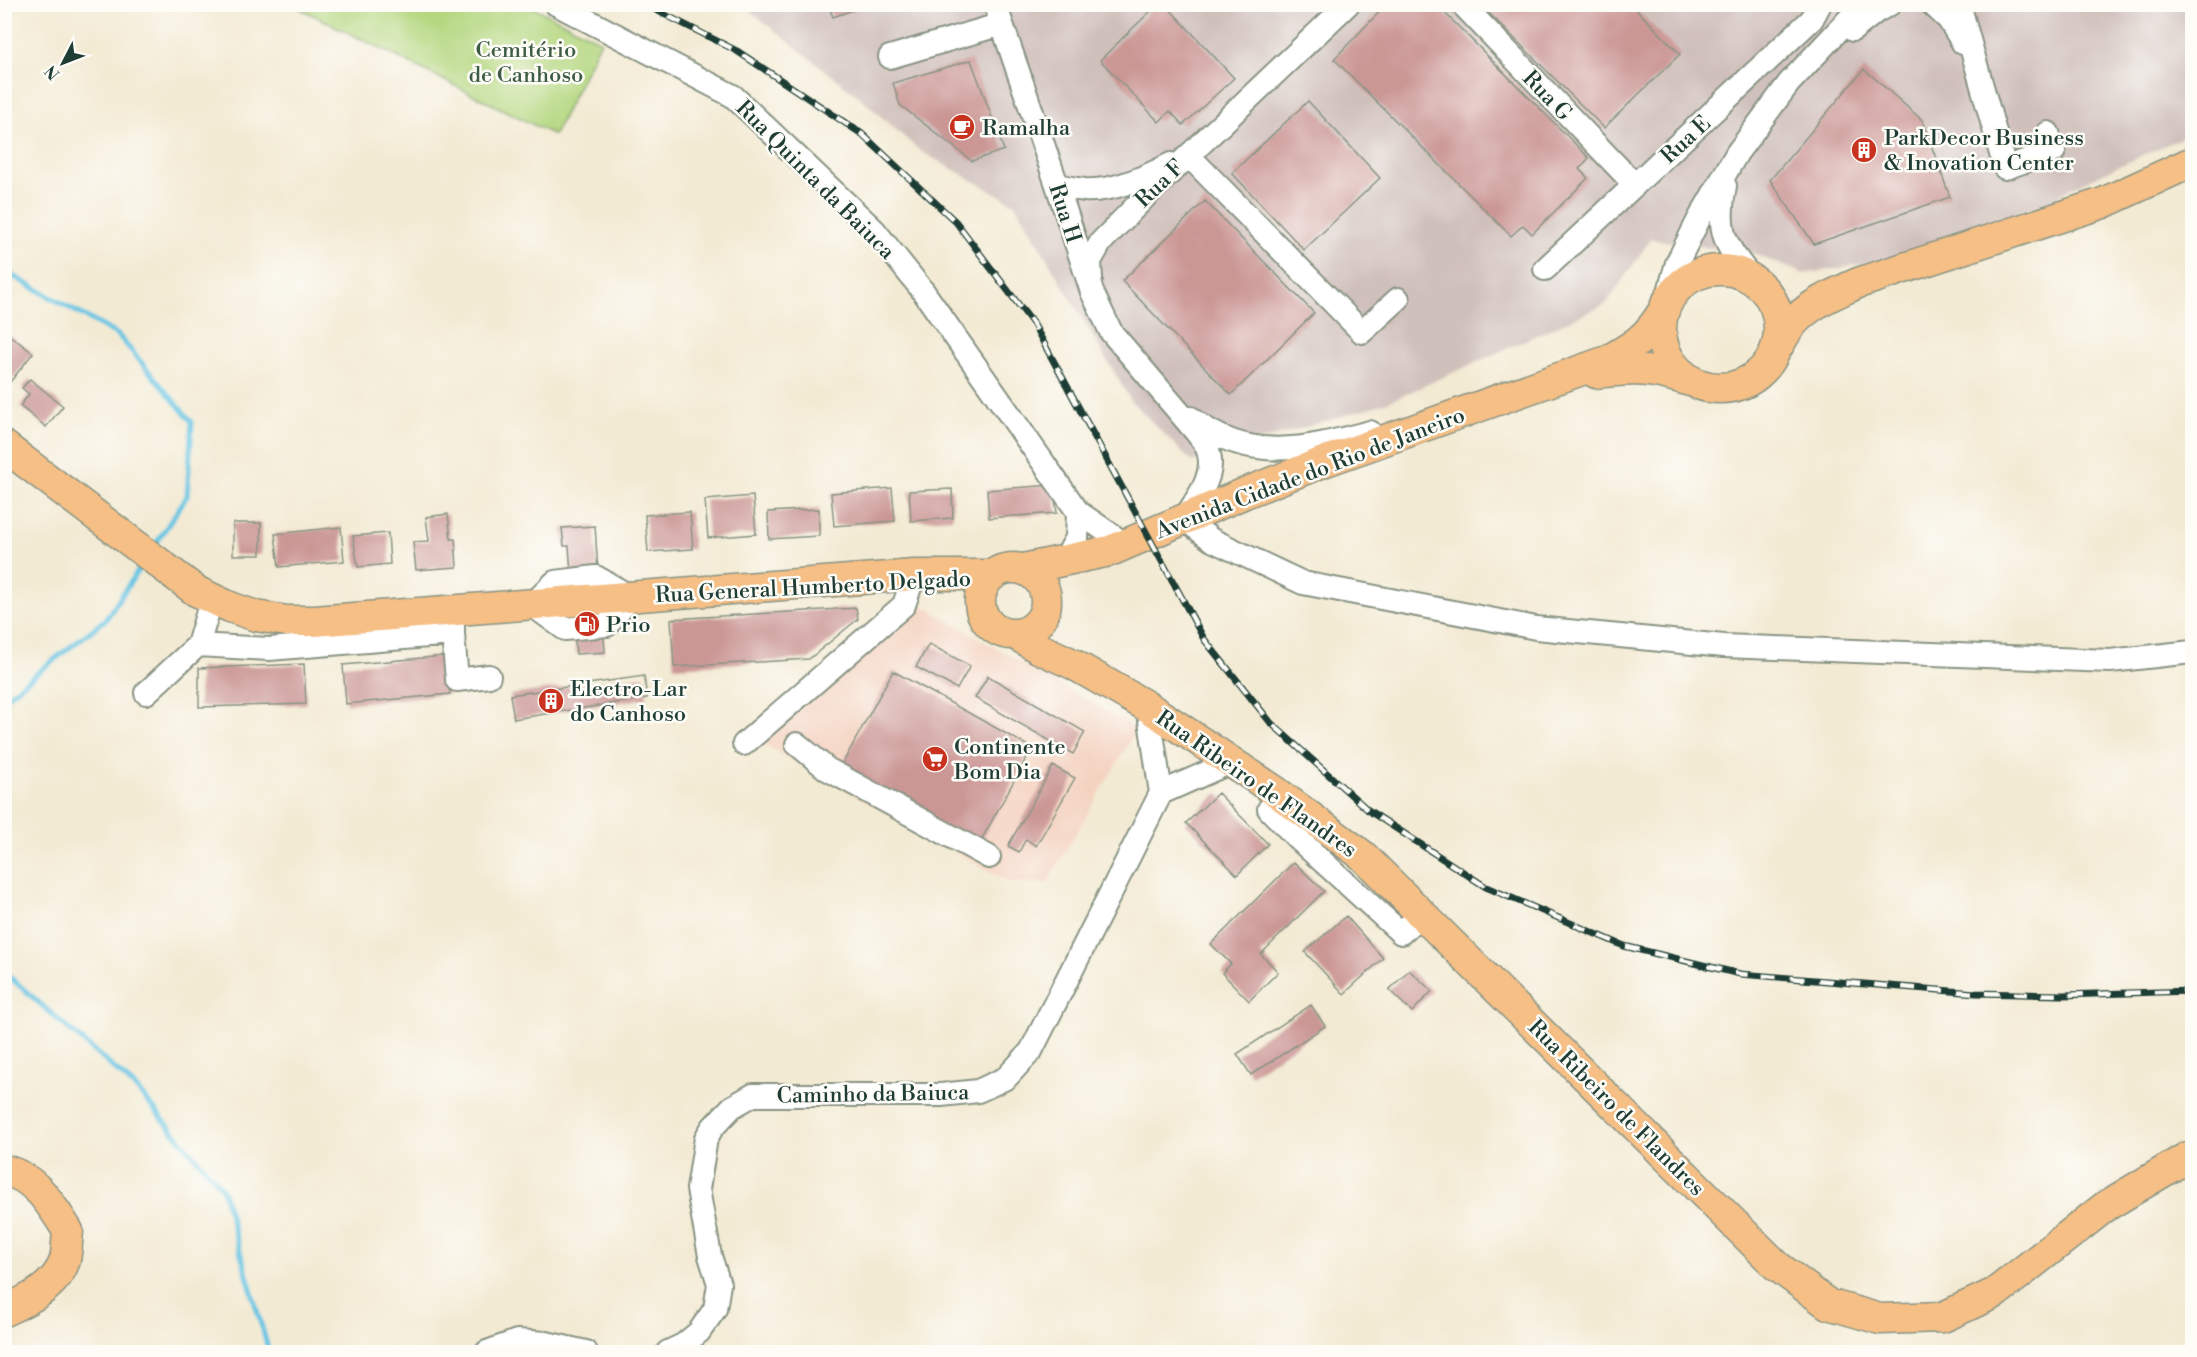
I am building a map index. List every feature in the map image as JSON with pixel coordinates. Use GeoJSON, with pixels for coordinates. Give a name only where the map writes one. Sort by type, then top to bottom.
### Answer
{"type":"FeatureCollection","features":[{"type":"Feature","properties":{"kind":"main road"},"geometry":{"type":"LineString","coordinates":[[1858,283],[1802,293],[1760,285],[1735,271],[1715,269],[1696,273],[1679,284],[1665,306],[1660,333],[1665,352],[1676,369],[1692,382],[1711,388],[1731,387],[1750,381],[1765,368],[1793,323],[1820,301],[1858,283],[2103,202],[2193,162]]}},
{"type":"Feature","properties":{"kind":"main road"},"geometry":{"type":"LineString","coordinates":[[1760,285],[1776,310],[1779,330],[1775,351]]}},
{"type":"Feature","properties":{"kind":"main road","name":"Avenida Cidade do Rio de Janeiro"},"geometry":{"type":"LineString","coordinates":[[1098,554],[1326,461],[1607,361],[1631,347],[1651,331],[1665,306]]}},
{"type":"Feature","properties":{"kind":"main road","name":"Avenida Cidade do Rio de Janeiro"},"geometry":{"type":"LineString","coordinates":[[1523,391],[1593,373],[1632,369],[1664,373],[1692,382]]}},
{"type":"Feature","properties":{"kind":"main road","name":"Rua General Humberto Delgado"},"geometry":{"type":"LineString","coordinates":[[4,446],[196,591],[256,616],[287,621],[453,623],[532,605],[914,575],[992,575]]}},
{"type":"Feature","properties":{"kind":"main road"},"geometry":{"type":"LineString","coordinates":[[981,608],[982,590],[992,575],[1001,570],[1023,569],[1098,554]]}},
{"type":"Feature","properties":{"kind":"main road"},"geometry":{"type":"LineString","coordinates":[[1015,634],[1033,627],[1066,574],[1098,554]]}},
{"type":"Feature","properties":{"kind":"main road","name":"Rua Ribeiro de Flandres"},"geometry":{"type":"LineString","coordinates":[[1023,569],[1040,581],[1046,601],[1042,615],[1073,664]]}},
{"type":"Feature","properties":{"kind":"main road","name":"Rua Ribeiro de Flandres"},"geometry":{"type":"LineString","coordinates":[[914,575],[951,590],[981,608],[989,624],[1005,633],[1015,634],[1038,648],[1073,664],[1148,707],[1231,762],[1305,828],[1362,855],[1777,1266],[1828,1304],[1880,1319],[1943,1317],[1995,1293],[2106,1206],[2193,1156]]}},
{"type":"Feature","properties":{"kind":"main road"},"geometry":{"type":"LineString","coordinates":[[4,1170],[11,1171],[38,1188],[68,1231],[65,1260],[53,1282],[30,1299],[4,1311]]}},
{"type":"Feature","properties":{"kind":"street","name":"Rua Quinta da Baiuca"},"geometry":{"type":"LineString","coordinates":[[556,4],[733,96],[875,231],[923,291],[1078,512],[1116,538],[1129,543]]}},
{"type":"Feature","properties":{"kind":"street"},"geometry":{"type":"LineString","coordinates":[[1348,4],[1189,156],[1362,332],[1398,299]]}},
{"type":"Feature","properties":{"kind":"street","name":"Rua G"},"geometry":{"type":"LineString","coordinates":[[1462,4],[1635,185]]}},
{"type":"Feature","properties":{"kind":"street","name":"Rua E"},"geometry":{"type":"LineString","coordinates":[[1545,269],[1812,19],[1820,4]]}},
{"type":"Feature","properties":{"kind":"street"},"geometry":{"type":"LineString","coordinates":[[1665,306],[1677,264],[1699,219],[1737,153],[1789,83],[1863,4]]}},
{"type":"Feature","properties":{"kind":"street"},"geometry":{"type":"LineString","coordinates":[[1789,83],[1861,23],[1890,4]]}},
{"type":"Feature","properties":{"kind":"street"},"geometry":{"type":"LineString","coordinates":[[1932,4],[1948,20],[1973,60]]}},
{"type":"Feature","properties":{"kind":"street"},"geometry":{"type":"LineString","coordinates":[[1959,4],[2005,168],[2054,151],[2049,133]]}},
{"type":"Feature","properties":{"kind":"street"},"geometry":{"type":"LineString","coordinates":[[890,57],[998,14]]}},
{"type":"Feature","properties":{"kind":"street","name":"Rua H"},"geometry":{"type":"LineString","coordinates":[[998,14],[1092,292],[1111,332],[1207,448],[1211,463],[1207,480],[1184,519]]}},
{"type":"Feature","properties":{"kind":"street"},"geometry":{"type":"LineString","coordinates":[[1737,153],[1726,183],[1720,211],[1724,234],[1732,256],[1760,285]]}},
{"type":"Feature","properties":{"kind":"street","name":"Rua F"},"geometry":{"type":"LineString","coordinates":[[1057,185],[1087,190],[1116,186],[1152,174],[1189,156]]}},
{"type":"Feature","properties":{"kind":"street","name":"Rua F"},"geometry":{"type":"LineString","coordinates":[[1092,292],[1090,261],[1101,242],[1189,156]]}},
{"type":"Feature","properties":{"kind":"street","name":"Rua H"},"geometry":{"type":"LineString","coordinates":[[1171,402],[1201,426],[1231,442],[1264,450],[1318,446],[1523,391]]}},
{"type":"Feature","properties":{"kind":"street"},"geometry":{"type":"LineString","coordinates":[[1064,561],[1077,538],[1078,512]]}},
{"type":"Feature","properties":{"kind":"street"},"geometry":{"type":"LineString","coordinates":[[1184,519],[1212,540],[1302,583],[1536,628],[1724,646],[2110,661],[2193,652]]}},
{"type":"Feature","properties":{"kind":"street"},"geometry":{"type":"LineString","coordinates":[[744,744],[904,606],[914,575]]}},
{"type":"Feature","properties":{"kind":"street"},"geometry":{"type":"LineString","coordinates":[[146,693],[198,645],[212,598]]}},
{"type":"Feature","properties":{"kind":"street"},"geometry":{"type":"LineString","coordinates":[[198,645],[280,649],[453,623],[457,680],[489,676]]}},
{"type":"Feature","properties":{"kind":"street"},"geometry":{"type":"LineString","coordinates":[[1148,707],[1161,793],[1231,762]]}},
{"type":"Feature","properties":{"kind":"street"},"geometry":{"type":"LineString","coordinates":[[798,744],[827,768],[989,857]]}},
{"type":"Feature","properties":{"kind":"street","name":"Caminho da Baiuca"},"geometry":{"type":"LineString","coordinates":[[668,1353],[699,1332],[715,1309],[719,1284],[710,1256],[698,1189],[706,1138],[713,1127],[732,1107],[753,1095],[941,1095],[978,1091],[1006,1078],[1031,1051],[1161,793]]}},
{"type":"Feature","properties":{"kind":"street"},"geometry":{"type":"LineString","coordinates":[[1269,809],[1305,828]]}},
{"type":"Feature","properties":{"kind":"street"},"geometry":{"type":"LineString","coordinates":[[487,1353],[517,1341],[546,1343],[586,1353]]}},
{"type":"Feature","properties":{"kind":"shaded area"},"geometry":{"type":"Polygon","coordinates":[[[744,5],[2192,5],[2192,133],[2071,188],[2051,201],[1890,260],[1804,274],[1754,254],[1651,239],[1606,304],[1388,402],[1192,462],[1131,401],[1015,204],[920,151],[858,96],[744,5]]]}},
{"type":"Feature","properties":{"kind":"shaded area"},"geometry":{"type":"Polygon","coordinates":[[[920,604],[1137,729],[1047,883],[1011,883],[762,743],[920,604]]]}},
{"type":"Feature","properties":{"kind":"green space","name":"Cemitério de Canhoso"},"geometry":{"type":"Polygon","coordinates":[[[293,5],[529,5],[601,41],[554,135],[293,5]]]}},
{"type":"Feature","properties":{"kind":"building"},"geometry":{"type":"Polygon","coordinates":[[[828,4],[866,4],[867,5],[833,17],[828,4]]]}},
{"type":"Feature","properties":{"kind":"building"},"geometry":{"type":"Polygon","coordinates":[[[1158,4],[1165,4],[1234,78],[1183,125],[1170,111],[1159,122],[1100,60],[1158,4]]]}},
{"type":"Feature","properties":{"kind":"building"},"geometry":{"type":"Polygon","coordinates":[[[1387,4],[1436,4],[1589,158],[1579,169],[1588,178],[1532,234],[1523,225],[1511,236],[1334,59],[1387,4]]]}},
{"type":"Feature","properties":{"kind":"building"},"geometry":{"type":"Polygon","coordinates":[[[1480,4],[1631,4],[1680,54],[1604,128],[1480,4]]]}},
{"type":"Feature","properties":{"kind":"building","name":"Ramalha"},"geometry":{"type":"Polygon","coordinates":[[[971,60],[1004,150],[972,161],[900,105],[893,83],[971,60]]]}},
{"type":"Feature","properties":{"kind":"building","name":"ParkDecor Business & Inovation Center"},"geometry":{"type":"Polygon","coordinates":[[[1864,69],[1922,120],[1950,197],[1814,244],[1770,180],[1864,69]]]}},
{"type":"Feature","properties":{"kind":"building"},"geometry":{"type":"Polygon","coordinates":[[[1308,101],[1380,178],[1304,250],[1232,173],[1308,101]]]}},
{"type":"Feature","properties":{"kind":"building"},"geometry":{"type":"Polygon","coordinates":[[[1205,201],[1314,313],[1231,395],[1122,281],[1205,201]]]}},
{"type":"Feature","properties":{"kind":"building"},"geometry":{"type":"Polygon","coordinates":[[[4,331],[33,353],[7,386],[4,384],[4,331]]]}},
{"type":"Feature","properties":{"kind":"building"},"geometry":{"type":"Polygon","coordinates":[[[30,379],[63,406],[46,427],[20,406],[29,394],[22,388],[30,379]]]}},
{"type":"Feature","properties":{"kind":"building"},"geometry":{"type":"Polygon","coordinates":[[[1053,485],[1057,513],[989,518],[987,490],[1053,485]]]}},
{"type":"Feature","properties":{"kind":"building"},"geometry":{"type":"Polygon","coordinates":[[[892,488],[895,521],[834,526],[831,493],[892,488]]]}},
{"type":"Feature","properties":{"kind":"building"},"geometry":{"type":"Polygon","coordinates":[[[952,489],[953,518],[911,521],[909,491],[952,489]]]}},
{"type":"Feature","properties":{"kind":"building"},"geometry":{"type":"Polygon","coordinates":[[[753,496],[756,534],[708,538],[705,500],[753,496]]]}},
{"type":"Feature","properties":{"kind":"building"},"geometry":{"type":"Polygon","coordinates":[[[819,509],[819,536],[769,539],[768,512],[819,509]]]}},
{"type":"Feature","properties":{"kind":"building"},"geometry":{"type":"Polygon","coordinates":[[[690,512],[693,549],[648,552],[645,515],[690,512]]]}},
{"type":"Feature","properties":{"kind":"building"},"geometry":{"type":"Polygon","coordinates":[[[448,514],[451,539],[455,539],[457,567],[416,570],[413,542],[429,541],[426,517],[448,514]]]}},
{"type":"Feature","properties":{"kind":"building"},"geometry":{"type":"Polygon","coordinates":[[[233,523],[261,523],[261,555],[233,555],[233,523]]]}},
{"type":"Feature","properties":{"kind":"building"},"geometry":{"type":"Polygon","coordinates":[[[595,526],[598,571],[571,573],[569,546],[564,546],[562,528],[595,526]]]}},
{"type":"Feature","properties":{"kind":"building"},"geometry":{"type":"Polygon","coordinates":[[[341,527],[344,561],[279,567],[275,534],[341,527]]]}},
{"type":"Feature","properties":{"kind":"building"},"geometry":{"type":"Polygon","coordinates":[[[388,533],[390,564],[358,567],[353,536],[388,533]]]}},
{"type":"Feature","properties":{"kind":"building"},"geometry":{"type":"Polygon","coordinates":[[[856,608],[858,619],[809,659],[674,667],[671,619],[856,608]]]}},
{"type":"Feature","properties":{"kind":"building"},"geometry":{"type":"Polygon","coordinates":[[[602,612],[605,652],[576,654],[573,614],[602,612]]]}},
{"type":"Feature","properties":{"kind":"building"},"geometry":{"type":"Polygon","coordinates":[[[929,644],[970,666],[957,689],[916,667],[929,644]]]}},
{"type":"Feature","properties":{"kind":"building"},"geometry":{"type":"Polygon","coordinates":[[[445,656],[450,694],[346,704],[343,665],[445,656]]]}},
{"type":"Feature","properties":{"kind":"building"},"geometry":{"type":"Polygon","coordinates":[[[304,664],[306,704],[199,707],[199,668],[304,664]]]}},
{"type":"Feature","properties":{"kind":"building","name":"Continente Bom Dia"},"geometry":{"type":"Polygon","coordinates":[[[893,671],[1032,748],[978,846],[839,770],[893,671]]]}},
{"type":"Feature","properties":{"kind":"building","name":"Electro-Lar do Canhoso"},"geometry":{"type":"Polygon","coordinates":[[[644,676],[647,698],[514,719],[510,695],[644,676]]]}},
{"type":"Feature","properties":{"kind":"building"},"geometry":{"type":"Polygon","coordinates":[[[988,676],[1085,732],[1073,754],[975,698],[988,676]]]}},
{"type":"Feature","properties":{"kind":"building"},"geometry":{"type":"Polygon","coordinates":[[[1053,766],[1075,778],[1036,846],[1026,839],[1019,852],[1008,846],[1053,766]]]}},
{"type":"Feature","properties":{"kind":"building"},"geometry":{"type":"Polygon","coordinates":[[[1218,793],[1268,844],[1237,875],[1186,823],[1218,793]]]}},
{"type":"Feature","properties":{"kind":"building"},"geometry":{"type":"Polygon","coordinates":[[[1294,862],[1324,891],[1261,954],[1278,972],[1249,1001],[1222,973],[1231,964],[1211,944],[1294,862]]]}},
{"type":"Feature","properties":{"kind":"building"},"geometry":{"type":"Polygon","coordinates":[[[1346,916],[1383,958],[1344,994],[1305,952],[1346,916]]]}},
{"type":"Feature","properties":{"kind":"building"},"geometry":{"type":"Polygon","coordinates":[[[1409,970],[1432,991],[1412,1012],[1389,990],[1409,970]]]}},
{"type":"Feature","properties":{"kind":"building"},"geometry":{"type":"Polygon","coordinates":[[[1311,1005],[1325,1026],[1251,1075],[1237,1054],[1311,1005]]]}},
{"type":"Feature","properties":{"kind":"waterway"},"geometry":{"type":"LineString","coordinates":[[4,271],[118,335],[192,422],[187,496],[153,548]]}},
{"type":"Feature","properties":{"kind":"waterway"},"geometry":{"type":"LineString","coordinates":[[4,699],[106,619],[143,563]]}},
{"type":"Feature","properties":{"kind":"waterway"},"geometry":{"type":"LineString","coordinates":[[4,972],[135,1087],[222,1188],[269,1352]]}},
{"type":"Feature","properties":{"kind":"railway"},"geometry":{"type":"LineString","coordinates":[[644,4],[737,51],[862,134],[956,222],[1034,325],[1204,639],[1271,723],[1368,810],[1486,887],[1624,946],[1740,974],[1976,993],[2063,995],[2192,991]]}},
{"type":"Feature","properties":{"kind":"place","name":"Ramalha"},"geometry":{"type":"Point","coordinates":[962,127]}},
{"type":"Feature","properties":{"kind":"place","name":"ParkDecor Business & Inovation Center"},"geometry":{"type":"Point","coordinates":[1864,150]}},
{"type":"Feature","properties":{"kind":"place","name":"Prio"},"geometry":{"type":"Point","coordinates":[587,624]}},
{"type":"Feature","properties":{"kind":"place","name":"Electro-Lar do Canhoso"},"geometry":{"type":"Point","coordinates":[551,701]}},
{"type":"Feature","properties":{"kind":"place","name":"Continente Bom Dia"},"geometry":{"type":"Point","coordinates":[935,759]}}]}
